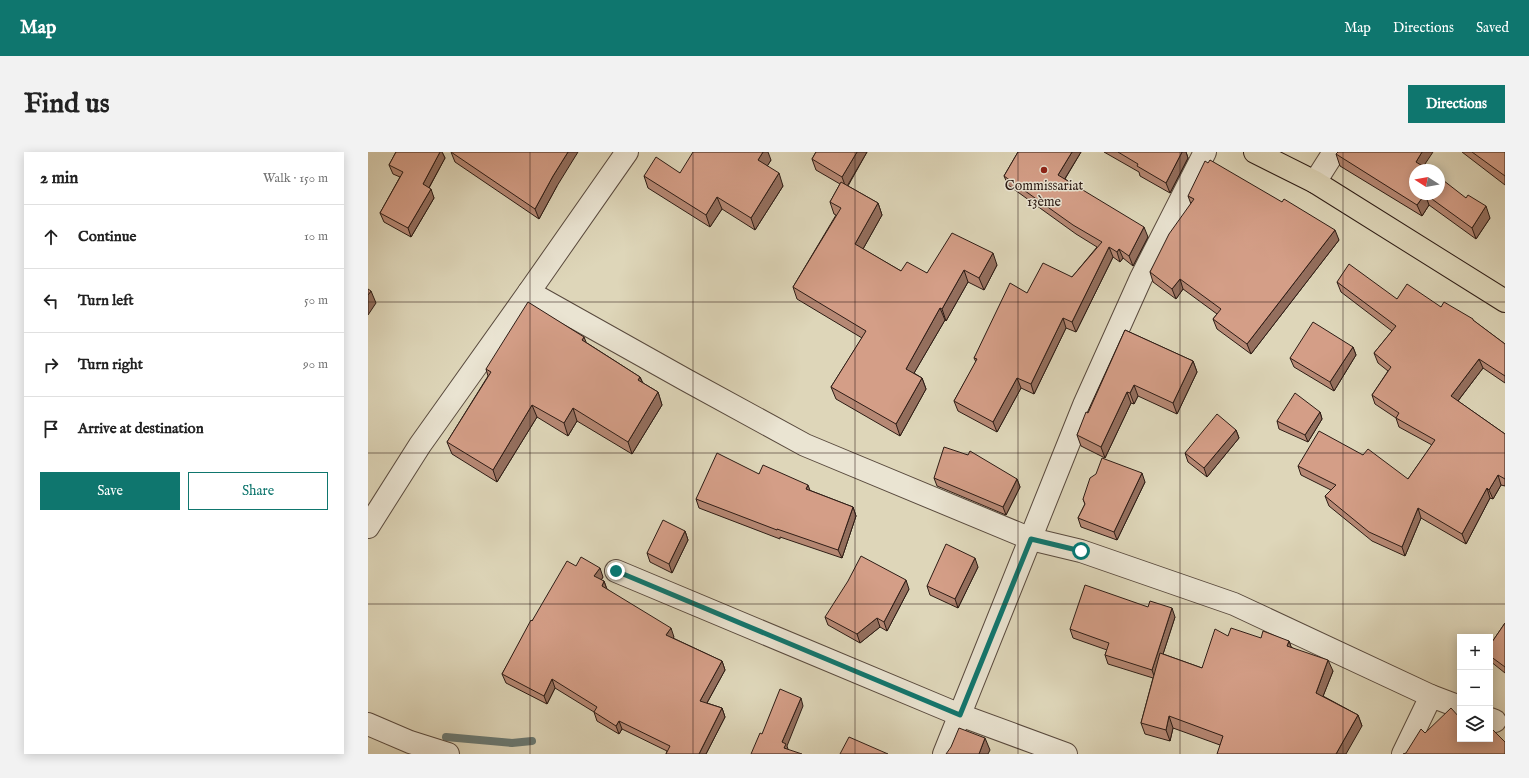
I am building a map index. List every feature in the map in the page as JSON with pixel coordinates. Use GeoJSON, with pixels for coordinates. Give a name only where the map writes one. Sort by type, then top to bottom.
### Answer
{"type":"FeatureCollection","features":[{"type":"Feature","properties":{"kind":"main road"},"geometry":{"type":"LineString","coordinates":[[1255,152],[1316,182],[1505,301]]}},
{"type":"Feature","properties":{"kind":"street"},"geometry":{"type":"LineString","coordinates":[[368,526],[420,445],[627,152]]}},
{"type":"Feature","properties":{"kind":"street"},"geometry":{"type":"LineString","coordinates":[[944,754],[1084,405],[1142,278],[1205,152]]}},
{"type":"Feature","properties":{"kind":"street"},"geometry":{"type":"LineString","coordinates":[[1316,182],[1334,152]]}},
{"type":"Feature","properties":{"kind":"street"},"geometry":{"type":"LineString","coordinates":[[529,292],[805,445],[1031,539],[1081,551],[1234,604],[1430,696],[1457,707]]}},
{"type":"Feature","properties":{"kind":"street"},"geometry":{"type":"LineString","coordinates":[[616,571],[960,715],[1066,754]]}},
{"type":"Feature","properties":{"kind":"street"},"geometry":{"type":"LineString","coordinates":[[1403,754],[1430,696]]}},
{"type":"Feature","properties":{"kind":"street"},"geometry":{"type":"LineString","coordinates":[[368,724],[410,742],[447,754]]}},
{"type":"Feature","properties":{"kind":"building"},"geometry":{"type":"Polygon","coordinates":[[[396,152],[440,152],[423,184],[431,189],[408,228],[380,213],[403,172],[389,165],[396,152]]]}},
{"type":"Feature","properties":{"kind":"building"},"geometry":{"type":"Polygon","coordinates":[[[451,152],[568,152],[535,209],[451,152]]]}},
{"type":"Feature","properties":{"kind":"building"},"geometry":{"type":"Polygon","coordinates":[[[693,152],[763,152],[758,160],[779,173],[751,218],[717,197],[706,215],[644,176],[656,157],[680,173],[693,152]]]}},
{"type":"Feature","properties":{"kind":"building"},"geometry":{"type":"Polygon","coordinates":[[[816,152],[857,152],[842,177],[812,159],[816,152]]]}},
{"type":"Feature","properties":{"kind":"building"},"geometry":{"type":"Polygon","coordinates":[[[1018,152],[1072,152],[1058,175],[1144,227],[1129,256],[1119,249],[1117,252],[1109,247],[1072,322],[1063,318],[1031,384],[1017,378],[993,422],[954,401],[977,359],[974,358],[1010,283],[1027,293],[1043,263],[1072,277],[1102,242],[1073,225],[1004,176],[1018,152]]]}},
{"type":"Feature","properties":{"kind":"building"},"geometry":{"type":"Polygon","coordinates":[[[1118,152],[1182,152],[1166,183],[1137,166],[1138,164],[1118,152]]]}},
{"type":"Feature","properties":{"kind":"building"},"geometry":{"type":"Polygon","coordinates":[[[1338,152],[1422,152],[1416,162],[1419,164],[1409,164],[1409,200],[1336,154],[1338,152]]]}},
{"type":"Feature","properties":{"kind":"building"},"geometry":{"type":"Polygon","coordinates":[[[1472,152],[1505,152],[1505,176],[1472,152]]]}},
{"type":"Feature","properties":{"kind":"building"},"geometry":{"type":"Polygon","coordinates":[[[1210,160],[1282,202],[1284,199],[1335,230],[1247,344],[1213,319],[1221,309],[1180,279],[1172,289],[1150,272],[1169,234],[1194,199],[1188,196],[1205,161],[1208,163],[1210,160]]]}},
{"type":"Feature","properties":{"kind":"building"},"geometry":{"type":"Polygon","coordinates":[[[841,182],[878,203],[855,244],[901,271],[907,262],[927,273],[952,233],[993,253],[979,278],[964,270],[942,309],[940,308],[906,369],[922,378],[896,424],[831,387],[866,331],[793,287],[841,208],[830,202],[841,182]]]}},
{"type":"Feature","properties":{"kind":"building"},"geometry":{"type":"Polygon","coordinates":[[[1445,182],[1466,198],[1468,195],[1486,206],[1472,228],[1433,200],[1445,200],[1445,182]]]}},
{"type":"Feature","properties":{"kind":"building"},"geometry":{"type":"Polygon","coordinates":[[[1409,200],[1421,200],[1417,205],[1409,200]]]}},
{"type":"Feature","properties":{"kind":"building"},"geometry":{"type":"Polygon","coordinates":[[[1349,264],[1397,299],[1407,284],[1441,307],[1444,302],[1473,319],[1505,344],[1505,376],[1479,359],[1451,396],[1505,434],[1505,479],[1498,475],[1489,490],[1487,488],[1462,534],[1418,508],[1402,547],[1369,532],[1325,496],[1336,485],[1298,466],[1319,431],[1363,455],[1368,449],[1408,479],[1435,440],[1396,418],[1399,413],[1372,395],[1391,367],[1374,353],[1396,326],[1337,282],[1349,264]]]}},
{"type":"Feature","properties":{"kind":"building"},"geometry":{"type":"Polygon","coordinates":[[[528,302],[584,337],[582,340],[640,377],[638,380],[658,392],[628,442],[573,408],[564,423],[532,405],[493,470],[447,442],[491,372],[486,369],[528,302]]]}},
{"type":"Feature","properties":{"kind":"building"},"geometry":{"type":"Polygon","coordinates":[[[1313,322],[1353,347],[1330,382],[1290,358],[1313,322]]]}},
{"type":"Feature","properties":{"kind":"building"},"geometry":{"type":"Polygon","coordinates":[[[1125,330],[1193,361],[1173,403],[1134,385],[1130,393],[1127,392],[1101,447],[1077,435],[1086,412],[1088,413],[1125,330]]]}},
{"type":"Feature","properties":{"kind":"building"},"geometry":{"type":"Polygon","coordinates":[[[1295,393],[1320,412],[1305,435],[1277,421],[1295,393]]]}},
{"type":"Feature","properties":{"kind":"building"},"geometry":{"type":"Polygon","coordinates":[[[1217,414],[1236,430],[1204,468],[1185,453],[1217,414]]]}},
{"type":"Feature","properties":{"kind":"building"},"geometry":{"type":"Polygon","coordinates":[[[944,447],[968,455],[970,451],[1017,479],[1003,507],[934,478],[944,447]]]}},
{"type":"Feature","properties":{"kind":"building"},"geometry":{"type":"Polygon","coordinates":[[[717,453],[759,474],[763,465],[808,485],[806,489],[853,507],[838,550],[777,530],[696,499],[717,453]]]}},
{"type":"Feature","properties":{"kind":"building"},"geometry":{"type":"Polygon","coordinates":[[[1102,458],[1142,473],[1114,532],[1078,518],[1085,504],[1083,499],[1090,478],[1096,474],[1102,458]]]}},
{"type":"Feature","properties":{"kind":"building"},"geometry":{"type":"Polygon","coordinates":[[[663,520],[685,531],[669,564],[647,553],[663,520]]]}},
{"type":"Feature","properties":{"kind":"building"},"geometry":{"type":"Polygon","coordinates":[[[946,544],[975,558],[955,599],[927,586],[946,544]]]}},
{"type":"Feature","properties":{"kind":"building"},"geometry":{"type":"Polygon","coordinates":[[[861,556],[906,580],[884,622],[877,618],[857,634],[825,617],[848,581],[861,556]]]}},
{"type":"Feature","properties":{"kind":"building"},"geometry":{"type":"Polygon","coordinates":[[[581,557],[600,568],[594,576],[604,581],[602,586],[671,628],[666,635],[722,661],[700,701],[722,708],[699,754],[666,754],[670,746],[619,721],[616,726],[594,712],[597,707],[552,679],[544,696],[502,674],[531,620],[532,621],[567,561],[576,566],[581,557]]]}},
{"type":"Feature","properties":{"kind":"building"},"geometry":{"type":"Polygon","coordinates":[[[1085,585],[1148,607],[1150,601],[1172,608],[1152,670],[1105,655],[1109,643],[1070,629],[1085,585]]]}},
{"type":"Feature","properties":{"kind":"building"},"geometry":{"type":"Polygon","coordinates":[[[1505,623],[1505,667],[1493,658],[1493,641],[1505,623]]]}},
{"type":"Feature","properties":{"kind":"building"},"geometry":{"type":"Polygon","coordinates":[[[1231,628],[1261,638],[1263,631],[1289,641],[1287,646],[1328,660],[1316,693],[1358,715],[1336,754],[1217,754],[1223,736],[1169,716],[1166,730],[1141,723],[1160,653],[1202,668],[1215,629],[1228,636],[1231,628]]]}},
{"type":"Feature","properties":{"kind":"building"},"geometry":{"type":"Polygon","coordinates":[[[780,689],[801,698],[782,742],[786,744],[784,748],[802,754],[751,754],[760,733],[762,734],[780,689]]]}},
{"type":"Feature","properties":{"kind":"building"},"geometry":{"type":"Polygon","coordinates":[[[1451,708],[1457,715],[1457,742],[1493,742],[1493,730],[1505,742],[1505,754],[1403,754],[1406,753],[1421,729],[1425,733],[1451,708]]]}},
{"type":"Feature","properties":{"kind":"building"},"geometry":{"type":"Polygon","coordinates":[[[959,728],[985,738],[979,754],[946,754],[951,747],[959,728]]]}},
{"type":"Feature","properties":{"kind":"building"},"geometry":{"type":"Polygon","coordinates":[[[849,737],[888,754],[840,754],[849,737]]]}},
{"type":"Feature","properties":{"kind":"waterway"},"geometry":{"type":"LineString","coordinates":[[446,737],[512,743],[532,741]]}},
{"type":"Feature","properties":{"kind":"place","name":"Commissariat 13ème"},"geometry":{"type":"Point","coordinates":[1044,170]}},
{"type":"Feature","properties":{"kind":"route"},"geometry":{"type":"LineString","coordinates":[[616,571],[960,715],[1031,539],[1081,551]]}}]}
